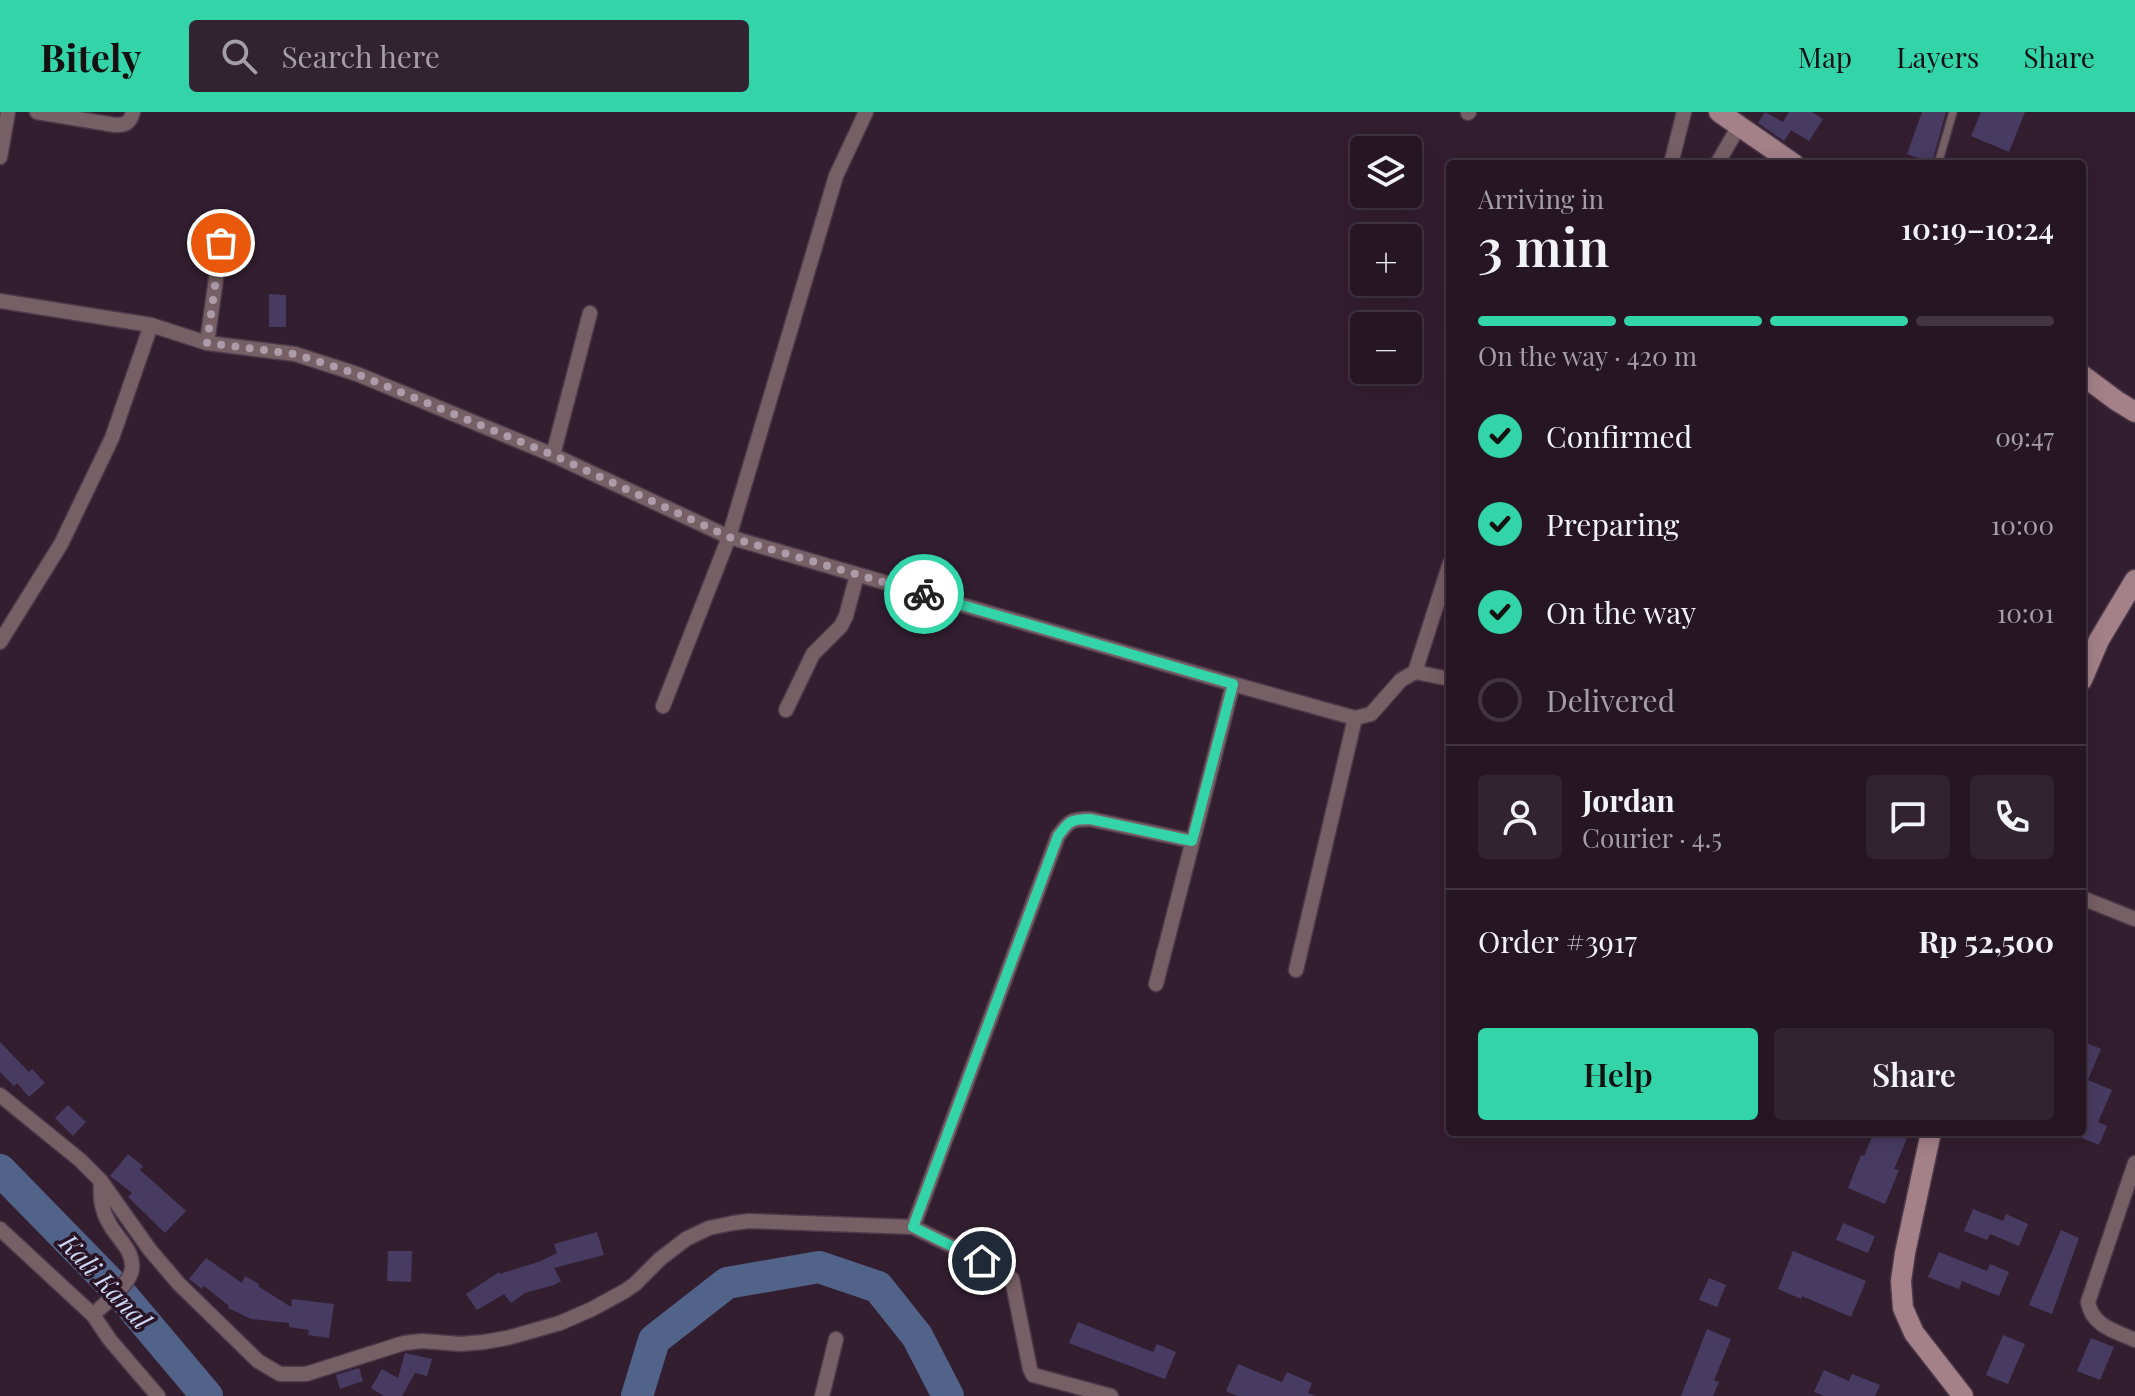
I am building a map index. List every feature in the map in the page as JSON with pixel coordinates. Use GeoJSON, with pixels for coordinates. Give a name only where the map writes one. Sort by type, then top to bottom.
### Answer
{"type":"FeatureCollection","features":[{"type":"Feature","properties":{"kind":"street"},"geometry":{"type":"LineString","coordinates":[[0,154],[8,112]]}},
{"type":"Feature","properties":{"kind":"street"},"geometry":{"type":"LineString","coordinates":[[37,112],[125,125],[133,112]]}},
{"type":"Feature","properties":{"kind":"street"},"geometry":{"type":"LineString","coordinates":[[663,706],[729,537],[836,176],[866,112]]}},
{"type":"Feature","properties":{"kind":"street"},"geometry":{"type":"LineString","coordinates":[[1672,160],[1684,112]]}},
{"type":"Feature","properties":{"kind":"street"},"geometry":{"type":"LineString","coordinates":[[1719,112],[1788,160]]}},
{"type":"Feature","properties":{"kind":"street"},"geometry":{"type":"LineString","coordinates":[[1719,160],[1739,126]]}},
{"type":"Feature","properties":{"kind":"street"},"geometry":{"type":"LineString","coordinates":[[207,343],[221,243]]}},
{"type":"Feature","properties":{"kind":"street"},"geometry":{"type":"LineString","coordinates":[[0,301],[151,325],[207,343],[295,354],[357,374],[553,455],[729,537],[1355,718],[1371,714],[1401,680],[1415,672],[1446,678]]}},
{"type":"Feature","properties":{"kind":"street"},"geometry":{"type":"LineString","coordinates":[[553,455],[590,313]]}},
{"type":"Feature","properties":{"kind":"street"},"geometry":{"type":"LineString","coordinates":[[0,642],[61,544],[112,438],[151,325]]}},
{"type":"Feature","properties":{"kind":"street"},"geometry":{"type":"LineString","coordinates":[[2086,378],[2135,412]]}},
{"type":"Feature","properties":{"kind":"street"},"geometry":{"type":"LineString","coordinates":[[786,710],[813,654],[841,626],[857,575]]}},
{"type":"Feature","properties":{"kind":"street"},"geometry":{"type":"LineString","coordinates":[[1415,672],[1446,575]]}},
{"type":"Feature","properties":{"kind":"street"},"geometry":{"type":"LineString","coordinates":[[2086,671],[2099,640],[2135,580]]}},
{"type":"Feature","properties":{"kind":"street"},"geometry":{"type":"LineString","coordinates":[[1156,984],[1233,684]]}},
{"type":"Feature","properties":{"kind":"street"},"geometry":{"type":"LineString","coordinates":[[1296,970],[1355,718]]}},
{"type":"Feature","properties":{"kind":"street"},"geometry":{"type":"LineString","coordinates":[[913,1227],[1058,836],[1068,822],[1090,819],[1192,841]]}},
{"type":"Feature","properties":{"kind":"street"},"geometry":{"type":"LineString","coordinates":[[2086,900],[2135,919]]}},
{"type":"Feature","properties":{"kind":"street"},"geometry":{"type":"LineString","coordinates":[[0,1095],[64,1146],[101,1181],[150,1250],[198,1304],[267,1368],[280,1374],[306,1374],[404,1343],[484,1342],[560,1323],[625,1291],[686,1239],[709,1228],[749,1221],[913,1227],[1005,1272],[1012,1279],[1033,1375],[1111,1396]]}},
{"type":"Feature","properties":{"kind":"street"},"geometry":{"type":"LineString","coordinates":[[1930,1136],[1905,1253],[1901,1281],[1903,1308],[1914,1333],[1963,1396]]}},
{"type":"Feature","properties":{"kind":"street"},"geometry":{"type":"LineString","coordinates":[[2135,1163],[2088,1302],[2090,1313],[2100,1325],[2135,1340]]}},
{"type":"Feature","properties":{"kind":"street"},"geometry":{"type":"LineString","coordinates":[[98,1310],[131,1274],[132,1260],[126,1246],[109,1225],[100,1202],[101,1181]]}},
{"type":"Feature","properties":{"kind":"street"},"geometry":{"type":"LineString","coordinates":[[0,1229],[98,1310],[110,1340],[158,1396]]}},
{"type":"Feature","properties":{"kind":"street"},"geometry":{"type":"LineString","coordinates":[[822,1396],[836,1339]]}},
{"type":"Feature","properties":{"kind":"lane"},"geometry":{"type":"LineString","coordinates":[[1939,160],[1953,112]]}},
{"type":"Feature","properties":{"kind":"building"},"geometry":{"type":"Polygon","coordinates":[[[1765,112],[1783,122],[1789,112],[1812,112],[1823,119],[1809,141],[1791,130],[1784,141],[1758,123],[1765,112]]]}},
{"type":"Feature","properties":{"kind":"building"},"geometry":{"type":"Polygon","coordinates":[[[1922,112],[1946,112],[1933,160],[1907,154],[1922,112]]]}},
{"type":"Feature","properties":{"kind":"building"},"geometry":{"type":"Polygon","coordinates":[[[1981,112],[2025,112],[2009,152],[1971,136],[1981,112]]]}},
{"type":"Feature","properties":{"kind":"building"},"geometry":{"type":"Polygon","coordinates":[[[269,294],[286,295],[286,327],[269,327],[269,294]]]}},
{"type":"Feature","properties":{"kind":"building"},"geometry":{"type":"Polygon","coordinates":[[[0,1042],[29,1072],[32,1069],[45,1083],[29,1097],[17,1083],[14,1086],[0,1072],[0,1042]]]}},
{"type":"Feature","properties":{"kind":"building"},"geometry":{"type":"Polygon","coordinates":[[[2086,1043],[2101,1049],[2088,1080],[2112,1090],[2098,1122],[2107,1126],[2099,1145],[2082,1138],[2086,1136],[2086,1043]]]}},
{"type":"Feature","properties":{"kind":"building"},"geometry":{"type":"Polygon","coordinates":[[[68,1105],[86,1122],[73,1136],[55,1118],[68,1105]]]}},
{"type":"Feature","properties":{"kind":"building"},"geometry":{"type":"Polygon","coordinates":[[[1872,1136],[1907,1139],[1894,1169],[1899,1170],[1885,1204],[1848,1188],[1861,1155],[1864,1156],[1872,1136]]]}},
{"type":"Feature","properties":{"kind":"building"},"geometry":{"type":"Polygon","coordinates":[[[128,1154],[143,1166],[140,1170],[186,1211],[165,1233],[128,1197],[132,1193],[110,1176],[128,1154]]]}},
{"type":"Feature","properties":{"kind":"building"},"geometry":{"type":"Polygon","coordinates":[[[1973,1209],[2003,1221],[2006,1214],[2028,1224],[2019,1246],[1990,1234],[1987,1240],[1964,1231],[1973,1209]]]}},
{"type":"Feature","properties":{"kind":"building"},"geometry":{"type":"Polygon","coordinates":[[[1843,1223],[1875,1236],[1868,1253],[1836,1240],[1843,1223]]]}},
{"type":"Feature","properties":{"kind":"building"},"geometry":{"type":"Polygon","coordinates":[[[2061,1230],[2079,1238],[2052,1314],[2029,1305],[2061,1230]]]}},
{"type":"Feature","properties":{"kind":"building"},"geometry":{"type":"Polygon","coordinates":[[[597,1232],[604,1255],[554,1268],[561,1281],[554,1285],[525,1293],[511,1303],[504,1294],[477,1310],[466,1294],[499,1272],[541,1261],[557,1253],[554,1244],[597,1232]]]}},
{"type":"Feature","properties":{"kind":"building"},"geometry":{"type":"Polygon","coordinates":[[[388,1251],[412,1251],[411,1282],[387,1281],[388,1251]]]}},
{"type":"Feature","properties":{"kind":"building"},"geometry":{"type":"Polygon","coordinates":[[[1793,1251],[1866,1281],[1851,1317],[1778,1289],[1793,1251]]]}},
{"type":"Feature","properties":{"kind":"building"},"geometry":{"type":"Polygon","coordinates":[[[1939,1252],[1987,1271],[1990,1264],[2009,1272],[1999,1296],[1962,1281],[1959,1289],[1928,1277],[1939,1252]]]}},
{"type":"Feature","properties":{"kind":"building"},"geometry":{"type":"Polygon","coordinates":[[[206,1258],[242,1283],[245,1276],[259,1284],[291,1307],[292,1299],[334,1304],[329,1338],[308,1335],[309,1330],[289,1327],[289,1323],[251,1319],[228,1308],[204,1286],[202,1289],[189,1279],[206,1258]]]}},
{"type":"Feature","properties":{"kind":"building"},"geometry":{"type":"Polygon","coordinates":[[[1709,1278],[1726,1285],[1717,1307],[1699,1300],[1709,1278]]]}},
{"type":"Feature","properties":{"kind":"building"},"geometry":{"type":"Polygon","coordinates":[[[1078,1322],[1153,1352],[1157,1344],[1176,1352],[1165,1379],[1069,1343],[1078,1322]]]}},
{"type":"Feature","properties":{"kind":"building"},"geometry":{"type":"Polygon","coordinates":[[[1707,1329],[1731,1339],[1714,1380],[1719,1382],[1713,1396],[1681,1396],[1707,1329]]]}},
{"type":"Feature","properties":{"kind":"building"},"geometry":{"type":"Polygon","coordinates":[[[2003,1335],[2025,1344],[2008,1384],[1986,1375],[2003,1335]]]}},
{"type":"Feature","properties":{"kind":"building"},"geometry":{"type":"Polygon","coordinates":[[[2091,1338],[2114,1347],[2100,1380],[2077,1371],[2091,1338]]]}},
{"type":"Feature","properties":{"kind":"building"},"geometry":{"type":"Polygon","coordinates":[[[405,1353],[432,1359],[427,1376],[415,1373],[402,1396],[384,1396],[371,1388],[382,1369],[398,1378],[405,1353]]]}},
{"type":"Feature","properties":{"kind":"building"},"geometry":{"type":"Polygon","coordinates":[[[1238,1364],[1282,1382],[1287,1372],[1312,1383],[1308,1393],[1316,1396],[1237,1396],[1226,1391],[1238,1364]]]}},
{"type":"Feature","properties":{"kind":"building"},"geometry":{"type":"Polygon","coordinates":[[[359,1368],[363,1381],[340,1389],[336,1375],[359,1368]]]}},
{"type":"Feature","properties":{"kind":"building"},"geometry":{"type":"Polygon","coordinates":[[[1824,1370],[1849,1381],[1852,1374],[1880,1385],[1875,1396],[1824,1396],[1814,1392],[1824,1370]]]}},
{"type":"Feature","properties":{"kind":"waterway","name":"Kali Kanal"},"geometry":{"type":"LineString","coordinates":[[0,1170],[121,1294],[207,1396]]}},
{"type":"Feature","properties":{"kind":"waterway","name":"Kali Kanal"},"geometry":{"type":"LineString","coordinates":[[637,1396],[654,1340],[727,1283],[819,1267],[878,1287],[917,1336],[948,1396]]}},
{"type":"Feature","properties":{"kind":"way so far"},"geometry":{"type":"LineString","coordinates":[[221,243],[207,343],[295,354],[357,374],[553,455],[729,537],[924,594]]}},
{"type":"Feature","properties":{"kind":"route"},"geometry":{"type":"LineString","coordinates":[[924,594],[1233,684],[1192,841],[1090,819],[1068,822],[1058,836],[913,1227],[982,1261]]}}]}
